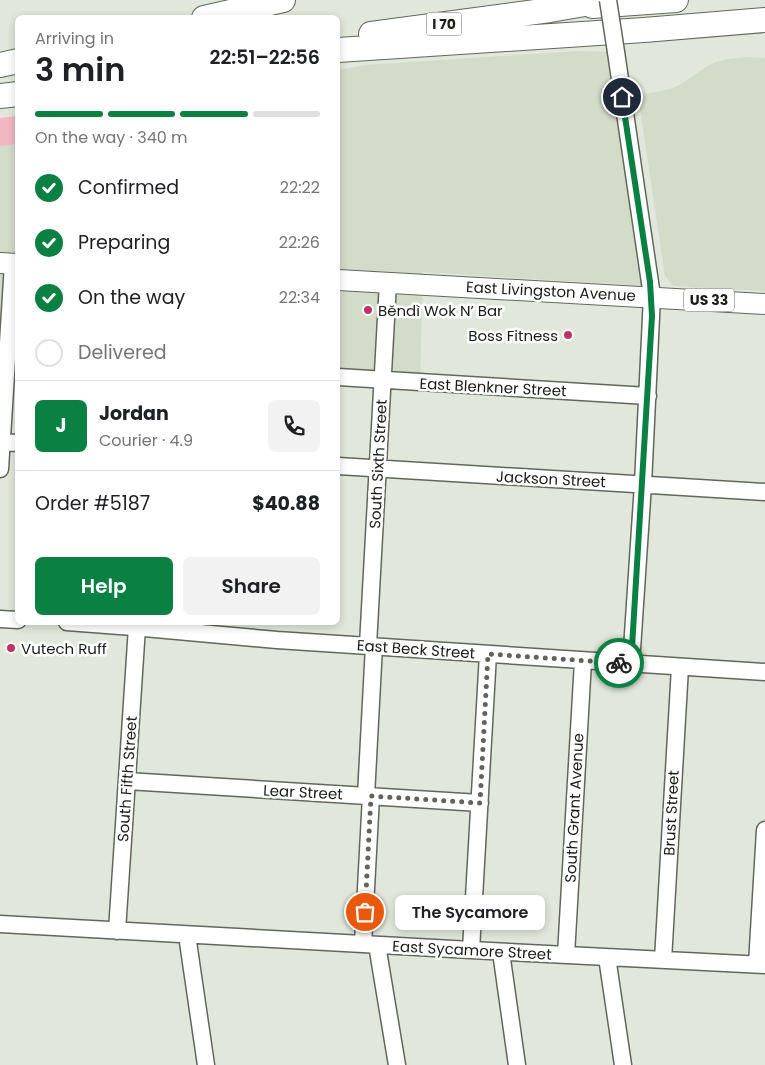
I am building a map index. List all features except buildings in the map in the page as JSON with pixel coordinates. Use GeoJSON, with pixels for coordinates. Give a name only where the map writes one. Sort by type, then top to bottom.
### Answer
{"type":"FeatureCollection","features":[{"type":"Feature","properties":{"kind":"highway"},"geometry":{"type":"LineString","coordinates":[[217,15],[283,0]]}},
{"type":"Feature","properties":{"kind":"highway","name":"I 70"},"geometry":{"type":"LineString","coordinates":[[340,39],[550,10],[608,0]]}},
{"type":"Feature","properties":{"kind":"highway"},"geometry":{"type":"LineString","coordinates":[[550,10],[676,0]]}},
{"type":"Feature","properties":{"kind":"highway"},"geometry":{"type":"LineString","coordinates":[[340,50],[765,20]]}},
{"type":"Feature","properties":{"kind":"highway"},"geometry":{"type":"LineString","coordinates":[[0,65],[15,62]]}},
{"type":"Feature","properties":{"kind":"highway"},"geometry":{"type":"LineString","coordinates":[[0,96],[15,94]]}},
{"type":"Feature","properties":{"kind":"main road","name":"East Livingston Avenue"},"geometry":{"type":"LineString","coordinates":[[340,280],[652,296],[765,304]]}},
{"type":"Feature","properties":{"kind":"street"},"geometry":{"type":"LineString","coordinates":[[608,0],[652,296],[643,484],[631,664]]}},
{"type":"Feature","properties":{"kind":"street"},"geometry":{"type":"LineString","coordinates":[[0,469],[6,442],[10,263]]}},
{"type":"Feature","properties":{"kind":"street","name":"South Sixth Street"},"geometry":{"type":"LineString","coordinates":[[388,282],[377,468],[368,796],[370,945],[397,1065]]}},
{"type":"Feature","properties":{"kind":"street","name":"East Blenkner Street"},"geometry":{"type":"LineString","coordinates":[[340,377],[648,396]]}},
{"type":"Feature","properties":{"kind":"street","name":"Jackson Street"},"geometry":{"type":"LineString","coordinates":[[340,466],[765,492]]}},
{"type":"Feature","properties":{"kind":"street"},"geometry":{"type":"LineString","coordinates":[[0,618],[15,620]]}},
{"type":"Feature","properties":{"kind":"street","name":"East Beck Street"},"geometry":{"type":"LineString","coordinates":[[134,625],[267,639],[765,672]]}},
{"type":"Feature","properties":{"kind":"street","name":"South Fifth Street"},"geometry":{"type":"LineString","coordinates":[[118,931],[134,625]]}},
{"type":"Feature","properties":{"kind":"street"},"geometry":{"type":"LineString","coordinates":[[471,950],[488,654]]}},
{"type":"Feature","properties":{"kind":"street","name":"South Grant Avenue"},"geometry":{"type":"LineString","coordinates":[[566,955],[583,661]]}},
{"type":"Feature","properties":{"kind":"street","name":"Brust Street"},"geometry":{"type":"LineString","coordinates":[[663,960],[680,667]]}},
{"type":"Feature","properties":{"kind":"street","name":"Lear Street"},"geometry":{"type":"LineString","coordinates":[[127,781],[480,803]]}},
{"type":"Feature","properties":{"kind":"street"},"geometry":{"type":"LineString","coordinates":[[761,964],[765,830]]}},
{"type":"Feature","properties":{"kind":"street","name":"East Sycamore Street"},"geometry":{"type":"LineString","coordinates":[[0,924],[501,952],[761,964]]}},
{"type":"Feature","properties":{"kind":"street"},"geometry":{"type":"LineString","coordinates":[[187,935],[206,1065]]}},
{"type":"Feature","properties":{"kind":"street"},"geometry":{"type":"LineString","coordinates":[[501,952],[517,1065]]}},
{"type":"Feature","properties":{"kind":"street"},"geometry":{"type":"LineString","coordinates":[[607,957],[622,1065]]}},
{"type":"Feature","properties":{"kind":"shaded area"},"geometry":{"type":"Polygon","coordinates":[[[579,51],[616,52],[645,286],[423,272],[420,380],[340,375],[340,70],[366,65],[579,51]]]}},
{"type":"Feature","properties":{"kind":"shaded area"},"geometry":{"type":"Polygon","coordinates":[[[748,57],[765,58],[765,291],[673,286],[665,276],[638,95],[678,86],[716,62],[748,57]]]}},
{"type":"Feature","properties":{"kind":"shaded area"},"geometry":{"type":"Polygon","coordinates":[[[15,116],[15,144],[0,146],[0,118],[15,116]]]}},
{"type":"Feature","properties":{"kind":"shaded area"},"geometry":{"type":"Polygon","coordinates":[[[15,144],[15,357],[0,356],[0,146],[15,144]]]}},
{"type":"Feature","properties":{"kind":"way so far"},"geometry":{"type":"LineString","coordinates":[[365,912],[371,796],[480,803],[488,654],[619,663]]}},
{"type":"Feature","properties":{"kind":"place","name":"Běndì Wok N’ Bar"},"geometry":{"type":"Point","coordinates":[368,310]}},
{"type":"Feature","properties":{"kind":"place","name":"Boss Fitness"},"geometry":{"type":"Point","coordinates":[568,335]}},
{"type":"Feature","properties":{"kind":"place","name":"Vutech Ruff"},"geometry":{"type":"Point","coordinates":[11,648]}},
{"type":"Feature","properties":{"kind":"place","name":"The Sycamore"},"geometry":{"type":"Point","coordinates":[365,912]}},
{"type":"Feature","properties":{"kind":"route"},"geometry":{"type":"LineString","coordinates":[[619,663],[631,664],[652,316],[652,296],[622,97]]}}]}
